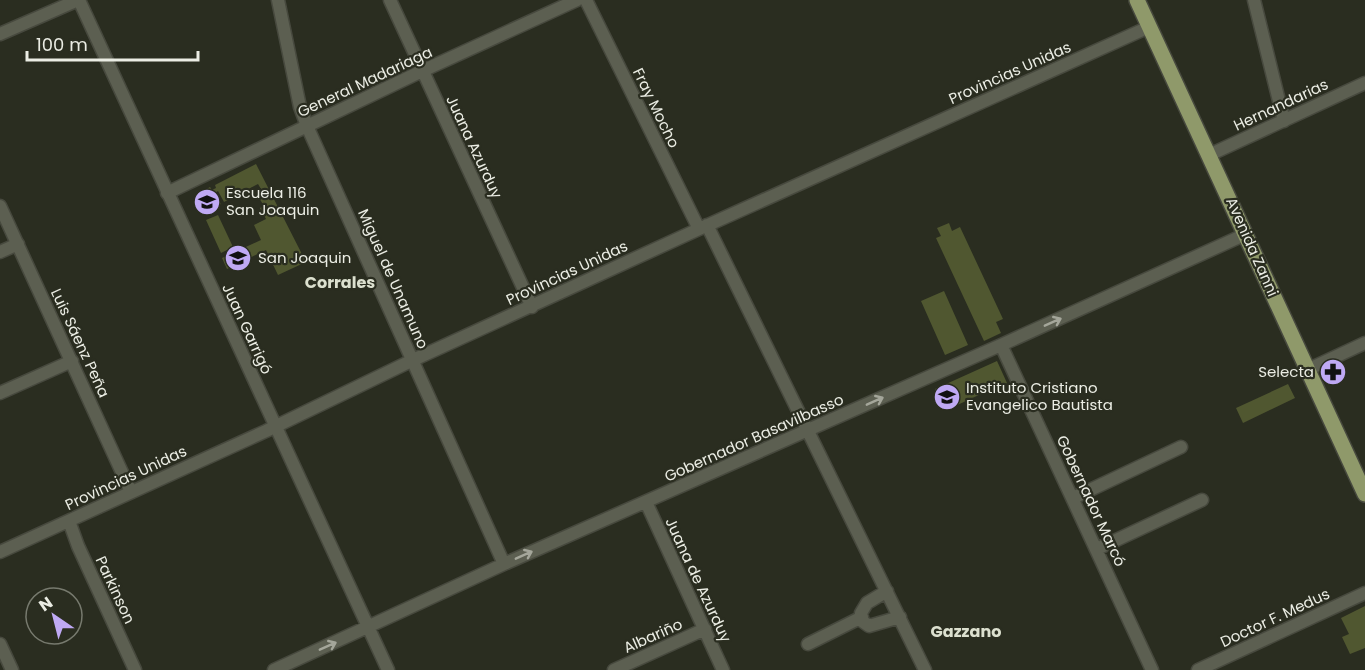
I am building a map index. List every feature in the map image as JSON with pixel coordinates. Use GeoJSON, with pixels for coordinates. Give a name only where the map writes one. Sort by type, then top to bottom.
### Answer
{"type":"FeatureCollection","features":[{"type":"Feature","properties":{"kind":"main road","name":"Avenida Zanni"},"geometry":{"type":"LineString","coordinates":[[1137,0],[1365,494]]}},
{"type":"Feature","properties":{"kind":"street"},"geometry":{"type":"LineString","coordinates":[[0,34],[78,0]]}},
{"type":"Feature","properties":{"kind":"street","name":"Juan Garrigó"},"geometry":{"type":"LineString","coordinates":[[78,0],[388,670]]}},
{"type":"Feature","properties":{"kind":"street","name":"Miguel de Unamuno"},"geometry":{"type":"LineString","coordinates":[[278,0],[300,107],[307,126],[504,564]]}},
{"type":"Feature","properties":{"kind":"street","name":"Juana Azurduy"},"geometry":{"type":"LineString","coordinates":[[390,0],[532,307]]}},
{"type":"Feature","properties":{"kind":"street","name":"General Madariaga"},"geometry":{"type":"LineString","coordinates":[[167,193],[577,0]]}},
{"type":"Feature","properties":{"kind":"street","name":"Fray Mocho"},"geometry":{"type":"LineString","coordinates":[[586,0],[808,430],[925,670]]}},
{"type":"Feature","properties":{"kind":"street"},"geometry":{"type":"LineString","coordinates":[[1254,0],[1284,121]]}},
{"type":"Feature","properties":{"kind":"street","name":"Provincias Unidas"},"geometry":{"type":"LineString","coordinates":[[0,552],[703,227],[1149,27]]}},
{"type":"Feature","properties":{"kind":"street","name":"Hernandarias"},"geometry":{"type":"LineString","coordinates":[[1209,155],[1365,83]]}},
{"type":"Feature","properties":{"kind":"street","name":"Luis Sáenz Peña"},"geometry":{"type":"LineString","coordinates":[[0,206],[131,492]]}},
{"type":"Feature","properties":{"kind":"street","name":"Gobernador Basavilbasso"},"geometry":{"type":"LineString","coordinates":[[274,670],[504,564],[1001,345],[1246,234]]}},
{"type":"Feature","properties":{"kind":"street"},"geometry":{"type":"LineString","coordinates":[[0,252],[18,244]]}},
{"type":"Feature","properties":{"kind":"street"},"geometry":{"type":"LineString","coordinates":[[1307,370],[1365,343]]}},
{"type":"Feature","properties":{"kind":"street","name":"Gobernador Marcó"},"geometry":{"type":"LineString","coordinates":[[1001,345],[1152,670]]}},
{"type":"Feature","properties":{"kind":"street"},"geometry":{"type":"LineString","coordinates":[[0,393],[72,361]]}},
{"type":"Feature","properties":{"kind":"street"},"geometry":{"type":"LineString","coordinates":[[1073,498],[1181,447]]}},
{"type":"Feature","properties":{"kind":"street"},"geometry":{"type":"LineString","coordinates":[[1096,549],[1202,500]]}},
{"type":"Feature","properties":{"kind":"street","name":"Juana de Azurduy"},"geometry":{"type":"LineString","coordinates":[[646,502],[723,670]]}},
{"type":"Feature","properties":{"kind":"street","name":"Parkinson"},"geometry":{"type":"LineString","coordinates":[[69,521],[78,546],[135,670]]}},
{"type":"Feature","properties":{"kind":"street"},"geometry":{"type":"LineString","coordinates":[[887,591],[867,603],[861,613],[862,621],[869,626],[900,617]]}},
{"type":"Feature","properties":{"kind":"street","name":"Doctor F. Medus"},"geometry":{"type":"LineString","coordinates":[[1198,670],[1365,593]]}},
{"type":"Feature","properties":{"kind":"street"},"geometry":{"type":"LineString","coordinates":[[808,644],[862,617]]}},
{"type":"Feature","properties":{"kind":"street","name":"Albariño"},"geometry":{"type":"LineString","coordinates":[[614,670],[705,629]]}},
{"type":"Feature","properties":{"kind":"street"},"geometry":{"type":"LineString","coordinates":[[0,644],[12,670]]}},
{"type":"Feature","properties":{"kind":"building"},"geometry":{"type":"Polygon","coordinates":[[[256,164],[306,262],[278,275],[266,250],[227,269],[222,258],[261,240],[254,225],[266,219],[260,208],[264,206],[256,193],[261,189],[258,184],[224,202],[218,191],[215,193],[221,204],[204,212],[198,201],[203,191],[210,187],[212,190],[216,188],[215,185],[256,164]]]}},
{"type":"Feature","properties":{"kind":"building"},"geometry":{"type":"Polygon","coordinates":[[[218,215],[233,247],[221,253],[206,220],[218,215]]]}},
{"type":"Feature","properties":{"kind":"building"},"geometry":{"type":"Polygon","coordinates":[[[949,223],[952,231],[960,227],[1003,319],[996,322],[1001,333],[984,341],[936,238],[941,236],[937,228],[949,223]]]}},
{"type":"Feature","properties":{"kind":"building"},"geometry":{"type":"Polygon","coordinates":[[[944,291],[968,345],[945,355],[921,301],[944,291]]]}},
{"type":"Feature","properties":{"kind":"building"},"geometry":{"type":"Polygon","coordinates":[[[997,361],[1007,383],[987,392],[984,385],[978,388],[981,394],[953,407],[949,400],[942,404],[935,389],[997,361]]]}},
{"type":"Feature","properties":{"kind":"building"},"geometry":{"type":"Polygon","coordinates":[[[1288,384],[1295,398],[1243,423],[1236,408],[1288,384]]]}},
{"type":"Feature","properties":{"kind":"building"},"geometry":{"type":"Polygon","coordinates":[[[1365,606],[1365,648],[1350,654],[1342,637],[1349,634],[1341,618],[1365,606]]]}},
{"type":"Feature","properties":{"kind":"place","name":"Escuela 116 San Joaquin"},"geometry":{"type":"Point","coordinates":[207,202]}},
{"type":"Feature","properties":{"kind":"place","name":"San Joaquin"},"geometry":{"type":"Point","coordinates":[238,258]}},
{"type":"Feature","properties":{"kind":"place","name":"Selecta"},"geometry":{"type":"Point","coordinates":[1333,372]}},
{"type":"Feature","properties":{"kind":"place","name":"Instituto Cristiano Evangelico Bautista"},"geometry":{"type":"Point","coordinates":[947,397]}},
{"type":"Feature","properties":{"kind":"district","name":"Corrales"},"geometry":{"type":"Point","coordinates":[340,282]}},
{"type":"Feature","properties":{"kind":"district","name":"Gazzano"},"geometry":{"type":"Point","coordinates":[966,631]}}]}
